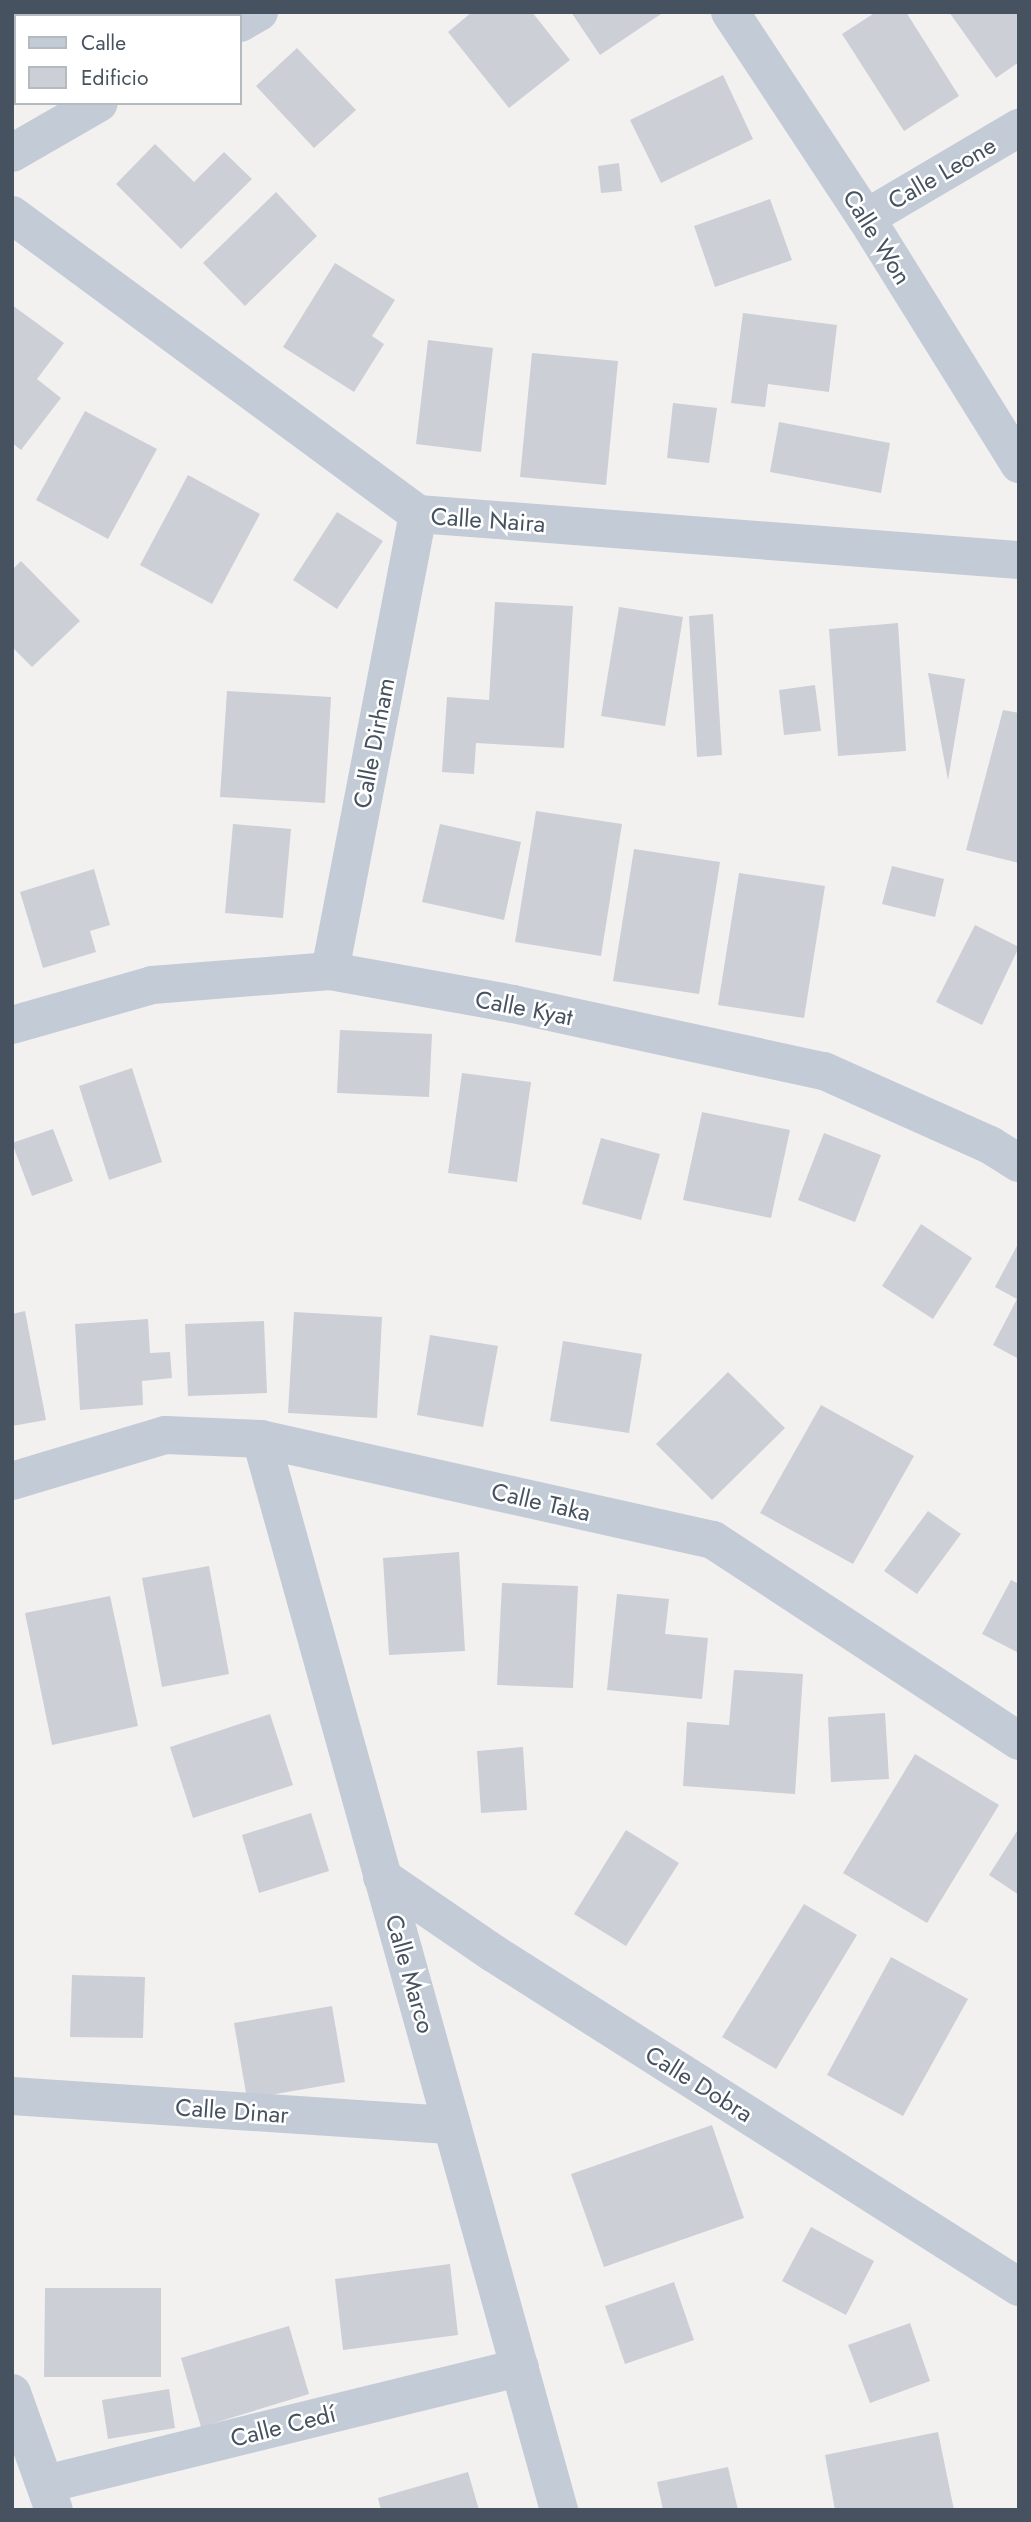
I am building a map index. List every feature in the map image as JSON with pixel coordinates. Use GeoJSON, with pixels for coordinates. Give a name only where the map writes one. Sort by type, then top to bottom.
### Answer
{"type":"FeatureCollection","features":[{"type":"Feature","properties":{"kind":"street"},"geometry":{"type":"LineString","coordinates":[[242,22],[259,12]]}},
{"type":"Feature","properties":{"kind":"street","name":"Calle Won"},"geometry":{"type":"LineString","coordinates":[[730,12],[866,218],[1019,464]]}},
{"type":"Feature","properties":{"kind":"street"},"geometry":{"type":"LineString","coordinates":[[12,153],[96,105]]}},
{"type":"Feature","properties":{"kind":"street","name":"Calle Leone"},"geometry":{"type":"LineString","coordinates":[[866,218],[1019,128]]}},
{"type":"Feature","properties":{"kind":"street","name":"Calle Naira"},"geometry":{"type":"LineString","coordinates":[[12,215],[418,514],[1019,561]]}},
{"type":"Feature","properties":{"kind":"street","name":"Calle Dirham"},"geometry":{"type":"LineString","coordinates":[[330,971],[418,514]]}},
{"type":"Feature","properties":{"kind":"street","name":"Calle Kyat"},"geometry":{"type":"LineString","coordinates":[[12,1025],[152,985],[330,971],[513,1004],[824,1071],[990,1145],[1019,1163]]}},
{"type":"Feature","properties":{"kind":"street","name":"Calle Taka"},"geometry":{"type":"LineString","coordinates":[[12,1481],[164,1435],[261,1439],[713,1540],[1019,1741]]}},
{"type":"Feature","properties":{"kind":"street","name":"Calle Marco"},"geometry":{"type":"LineString","coordinates":[[261,1439],[559,2510]]}},
{"type":"Feature","properties":{"kind":"street","name":"Calle Dobra"},"geometry":{"type":"LineString","coordinates":[[383,1877],[493,1954],[1019,2287]]}},
{"type":"Feature","properties":{"kind":"street","name":"Calle Dinar"},"geometry":{"type":"LineString","coordinates":[[12,2096],[452,2125]]}},
{"type":"Feature","properties":{"kind":"street","name":"Calle Cedí"},"geometry":{"type":"LineString","coordinates":[[50,2497],[520,2368]]}},
{"type":"Feature","properties":{"kind":"street"},"geometry":{"type":"LineString","coordinates":[[12,2393],[50,2497]]}},
{"type":"Feature","properties":{"kind":"building"},"geometry":{"type":"Polygon","coordinates":[[[12,12],[17,14],[14,14],[12,93],[12,12]]]}},
{"type":"Feature","properties":{"kind":"building"},"geometry":{"type":"Polygon","coordinates":[[[472,12],[532,12],[570,60],[509,108],[448,32],[472,12]]]}},
{"type":"Feature","properties":{"kind":"building"},"geometry":{"type":"Polygon","coordinates":[[[571,12],[664,12],[600,55],[571,12]]]}},
{"type":"Feature","properties":{"kind":"building"},"geometry":{"type":"Polygon","coordinates":[[[876,12],[906,12],[959,96],[904,131],[842,34],[876,12]]]}},
{"type":"Feature","properties":{"kind":"building"},"geometry":{"type":"Polygon","coordinates":[[[949,12],[1019,12],[1019,62],[996,78],[949,12]]]}},
{"type":"Feature","properties":{"kind":"building"},"geometry":{"type":"Polygon","coordinates":[[[297,48],[356,110],[314,148],[256,86],[297,48]]]}},
{"type":"Feature","properties":{"kind":"building"},"geometry":{"type":"Polygon","coordinates":[[[723,75],[753,139],[661,183],[630,120],[723,75]]]}},
{"type":"Feature","properties":{"kind":"building"},"geometry":{"type":"Polygon","coordinates":[[[155,144],[194,182],[224,152],[252,179],[181,249],[116,184],[155,144]]]}},
{"type":"Feature","properties":{"kind":"building"},"geometry":{"type":"Polygon","coordinates":[[[619,163],[622,191],[601,193],[598,166],[619,163]]]}},
{"type":"Feature","properties":{"kind":"building"},"geometry":{"type":"Polygon","coordinates":[[[276,192],[317,236],[245,306],[203,263],[276,192]]]}},
{"type":"Feature","properties":{"kind":"building"},"geometry":{"type":"Polygon","coordinates":[[[770,199],[792,260],[715,287],[694,226],[770,199]]]}},
{"type":"Feature","properties":{"kind":"building"},"geometry":{"type":"Polygon","coordinates":[[[335,263],[395,300],[372,336],[384,344],[354,392],[283,347],[335,263]]]}},
{"type":"Feature","properties":{"kind":"building"},"geometry":{"type":"Polygon","coordinates":[[[12,305],[64,343],[37,379],[61,398],[21,450],[12,443],[12,305]]]}},
{"type":"Feature","properties":{"kind":"building"},"geometry":{"type":"Polygon","coordinates":[[[743,313],[837,325],[829,392],[768,384],[765,407],[731,403],[743,313]]]}},
{"type":"Feature","properties":{"kind":"building"},"geometry":{"type":"Polygon","coordinates":[[[428,340],[493,348],[481,452],[416,444],[428,340]]]}},
{"type":"Feature","properties":{"kind":"building"},"geometry":{"type":"Polygon","coordinates":[[[532,353],[618,361],[606,485],[520,477],[532,353]]]}},
{"type":"Feature","properties":{"kind":"building"},"geometry":{"type":"Polygon","coordinates":[[[673,403],[717,408],[709,463],[667,458],[673,403]]]}},
{"type":"Feature","properties":{"kind":"building"},"geometry":{"type":"Polygon","coordinates":[[[85,411],[157,449],[108,539],[36,500],[85,411]]]}},
{"type":"Feature","properties":{"kind":"building"},"geometry":{"type":"Polygon","coordinates":[[[779,422],[890,443],[881,493],[770,472],[779,422]]]}},
{"type":"Feature","properties":{"kind":"building"},"geometry":{"type":"Polygon","coordinates":[[[188,475],[260,514],[212,604],[140,565],[188,475]]]}},
{"type":"Feature","properties":{"kind":"building"},"geometry":{"type":"Polygon","coordinates":[[[337,512],[383,541],[337,609],[293,580],[337,512]]]}},
{"type":"Feature","properties":{"kind":"building"},"geometry":{"type":"Polygon","coordinates":[[[21,561],[80,621],[32,667],[12,647],[12,570],[21,561]]]}},
{"type":"Feature","properties":{"kind":"building"},"geometry":{"type":"Polygon","coordinates":[[[495,602],[573,606],[564,748],[476,743],[474,774],[442,772],[447,697],[489,700],[495,602]]]}},
{"type":"Feature","properties":{"kind":"building"},"geometry":{"type":"Polygon","coordinates":[[[619,607],[683,617],[665,726],[601,716],[619,607]]]}},
{"type":"Feature","properties":{"kind":"building"},"geometry":{"type":"Polygon","coordinates":[[[713,614],[722,755],[697,757],[689,616],[713,614]]]}},
{"type":"Feature","properties":{"kind":"building"},"geometry":{"type":"Polygon","coordinates":[[[898,623],[906,751],[838,756],[829,629],[898,623]]]}},
{"type":"Feature","properties":{"kind":"building"},"geometry":{"type":"Polygon","coordinates":[[[928,673],[965,679],[948,780],[928,673]]]}},
{"type":"Feature","properties":{"kind":"building"},"geometry":{"type":"Polygon","coordinates":[[[815,685],[821,731],[784,735],[779,690],[815,685]]]}},
{"type":"Feature","properties":{"kind":"building"},"geometry":{"type":"Polygon","coordinates":[[[227,691],[331,697],[325,803],[220,797],[227,691]]]}},
{"type":"Feature","properties":{"kind":"building"},"geometry":{"type":"Polygon","coordinates":[[[1003,710],[1019,713],[1019,863],[966,850],[1003,710]]]}},
{"type":"Feature","properties":{"kind":"building"},"geometry":{"type":"Polygon","coordinates":[[[536,811],[622,824],[601,956],[515,942],[536,811]]]}},
{"type":"Feature","properties":{"kind":"building"},"geometry":{"type":"Polygon","coordinates":[[[233,824],[291,829],[283,918],[225,913],[233,824]]]}},
{"type":"Feature","properties":{"kind":"building"},"geometry":{"type":"Polygon","coordinates":[[[440,824],[521,842],[504,920],[422,902],[440,824]]]}},
{"type":"Feature","properties":{"kind":"building"},"geometry":{"type":"Polygon","coordinates":[[[634,849],[720,862],[699,994],[613,981],[634,849]]]}},
{"type":"Feature","properties":{"kind":"building"},"geometry":{"type":"Polygon","coordinates":[[[892,866],[944,879],[935,917],[882,904],[892,866]]]}},
{"type":"Feature","properties":{"kind":"building"},"geometry":{"type":"Polygon","coordinates":[[[94,869],[110,925],[90,931],[96,952],[43,968],[20,892],[94,869]]]}},
{"type":"Feature","properties":{"kind":"building"},"geometry":{"type":"Polygon","coordinates":[[[739,873],[825,886],[804,1018],[718,1005],[739,873]]]}},
{"type":"Feature","properties":{"kind":"building"},"geometry":{"type":"Polygon","coordinates":[[[975,925],[1019,947],[982,1025],[936,1002],[975,925]]]}},
{"type":"Feature","properties":{"kind":"building"},"geometry":{"type":"Polygon","coordinates":[[[340,1030],[432,1034],[429,1097],[337,1093],[340,1030]]]}},
{"type":"Feature","properties":{"kind":"building"},"geometry":{"type":"Polygon","coordinates":[[[132,1068],[162,1162],[109,1180],[79,1086],[132,1068]]]}},
{"type":"Feature","properties":{"kind":"building"},"geometry":{"type":"Polygon","coordinates":[[[462,1073],[531,1082],[517,1182],[448,1173],[462,1073]]]}},
{"type":"Feature","properties":{"kind":"building"},"geometry":{"type":"Polygon","coordinates":[[[702,1112],[790,1130],[771,1218],[683,1200],[702,1112]]]}},
{"type":"Feature","properties":{"kind":"building"},"geometry":{"type":"Polygon","coordinates":[[[53,1129],[73,1181],[32,1196],[12,1143],[53,1129]]]}},
{"type":"Feature","properties":{"kind":"building"},"geometry":{"type":"Polygon","coordinates":[[[824,1133],[881,1155],[855,1222],[798,1200],[824,1133]]]}},
{"type":"Feature","properties":{"kind":"building"},"geometry":{"type":"Polygon","coordinates":[[[601,1138],[660,1154],[641,1220],[582,1204],[601,1138]]]}},
{"type":"Feature","properties":{"kind":"building"},"geometry":{"type":"Polygon","coordinates":[[[921,1224],[972,1258],[933,1319],[882,1286],[921,1224]]]}},
{"type":"Feature","properties":{"kind":"building"},"geometry":{"type":"Polygon","coordinates":[[[1019,1242],[1019,1359],[993,1345],[1017,1299],[995,1287],[1019,1242]]]}},
{"type":"Feature","properties":{"kind":"building"},"geometry":{"type":"Polygon","coordinates":[[[25,1311],[46,1420],[12,1426],[12,1314],[25,1311]]]}},
{"type":"Feature","properties":{"kind":"building"},"geometry":{"type":"Polygon","coordinates":[[[294,1312],[382,1317],[377,1418],[288,1413],[294,1312]]]}},
{"type":"Feature","properties":{"kind":"building"},"geometry":{"type":"Polygon","coordinates":[[[148,1319],[150,1353],[170,1352],[172,1378],[142,1381],[143,1405],[80,1410],[75,1324],[148,1319]]]}},
{"type":"Feature","properties":{"kind":"building"},"geometry":{"type":"Polygon","coordinates":[[[264,1321],[267,1393],[188,1396],[185,1324],[264,1321]]]}},
{"type":"Feature","properties":{"kind":"building"},"geometry":{"type":"Polygon","coordinates":[[[430,1335],[498,1346],[483,1427],[417,1415],[430,1335]]]}},
{"type":"Feature","properties":{"kind":"building"},"geometry":{"type":"Polygon","coordinates":[[[563,1341],[642,1354],[629,1433],[550,1421],[563,1341]]]}},
{"type":"Feature","properties":{"kind":"building"},"geometry":{"type":"Polygon","coordinates":[[[728,1372],[785,1428],[712,1500],[656,1444],[728,1372]]]}},
{"type":"Feature","properties":{"kind":"building"},"geometry":{"type":"Polygon","coordinates":[[[821,1405],[914,1456],[853,1564],[760,1513],[821,1405]]]}},
{"type":"Feature","properties":{"kind":"building"},"geometry":{"type":"Polygon","coordinates":[[[928,1511],[961,1534],[917,1594],[884,1571],[928,1511]]]}},
{"type":"Feature","properties":{"kind":"building"},"geometry":{"type":"Polygon","coordinates":[[[459,1552],[465,1651],[389,1655],[383,1558],[459,1552]]]}},
{"type":"Feature","properties":{"kind":"building"},"geometry":{"type":"Polygon","coordinates":[[[209,1566],[229,1674],[162,1687],[142,1578],[209,1566]]]}},
{"type":"Feature","properties":{"kind":"building"},"geometry":{"type":"Polygon","coordinates":[[[1011,1580],[1019,1584],[1019,1653],[982,1634],[1011,1580]]]}},
{"type":"Feature","properties":{"kind":"building"},"geometry":{"type":"Polygon","coordinates":[[[502,1583],[578,1586],[573,1688],[497,1685],[502,1583]]]}},
{"type":"Feature","properties":{"kind":"building"},"geometry":{"type":"Polygon","coordinates":[[[617,1594],[669,1599],[665,1634],[708,1638],[702,1699],[607,1690],[617,1594]]]}},
{"type":"Feature","properties":{"kind":"building"},"geometry":{"type":"Polygon","coordinates":[[[110,1596],[138,1726],[52,1745],[25,1613],[110,1596]]]}},
{"type":"Feature","properties":{"kind":"building"},"geometry":{"type":"Polygon","coordinates":[[[734,1670],[803,1674],[795,1794],[683,1786],[687,1722],[729,1725],[734,1670]]]}},
{"type":"Feature","properties":{"kind":"building"},"geometry":{"type":"Polygon","coordinates":[[[885,1713],[889,1779],[831,1782],[828,1717],[885,1713]]]}},
{"type":"Feature","properties":{"kind":"building"},"geometry":{"type":"Polygon","coordinates":[[[270,1714],[293,1785],[193,1818],[170,1747],[270,1714]]]}},
{"type":"Feature","properties":{"kind":"building"},"geometry":{"type":"Polygon","coordinates":[[[523,1747],[527,1810],[481,1813],[477,1751],[523,1747]]]}},
{"type":"Feature","properties":{"kind":"building"},"geometry":{"type":"Polygon","coordinates":[[[915,1754],[999,1805],[927,1923],[843,1873],[915,1754]]]}},
{"type":"Feature","properties":{"kind":"building"},"geometry":{"type":"Polygon","coordinates":[[[311,1813],[329,1871],[259,1893],[242,1835],[311,1813]]]}},
{"type":"Feature","properties":{"kind":"building"},"geometry":{"type":"Polygon","coordinates":[[[1019,1828],[1019,1895],[989,1875],[1019,1828]]]}},
{"type":"Feature","properties":{"kind":"building"},"geometry":{"type":"Polygon","coordinates":[[[626,1830],[679,1863],[626,1946],[574,1914],[626,1830]]]}},
{"type":"Feature","properties":{"kind":"building"},"geometry":{"type":"Polygon","coordinates":[[[804,1904],[857,1935],[776,2069],[722,2037],[804,1904]]]}},
{"type":"Feature","properties":{"kind":"building"},"geometry":{"type":"Polygon","coordinates":[[[891,1957],[968,1999],[903,2116],[827,2075],[891,1957]]]}},
{"type":"Feature","properties":{"kind":"building"},"geometry":{"type":"Polygon","coordinates":[[[72,1975],[145,1977],[143,2038],[70,2037],[72,1975]]]}},
{"type":"Feature","properties":{"kind":"building"},"geometry":{"type":"Polygon","coordinates":[[[332,2006],[345,2082],[247,2099],[234,2023],[332,2006]]]}},
{"type":"Feature","properties":{"kind":"building"},"geometry":{"type":"Polygon","coordinates":[[[712,2125],[744,2218],[604,2267],[571,2174],[712,2125]]]}},
{"type":"Feature","properties":{"kind":"building"},"geometry":{"type":"Polygon","coordinates":[[[811,2227],[874,2261],[846,2315],[782,2281],[811,2227]]]}},
{"type":"Feature","properties":{"kind":"building"},"geometry":{"type":"Polygon","coordinates":[[[450,2264],[458,2335],[343,2350],[335,2279],[450,2264]]]}},
{"type":"Feature","properties":{"kind":"building"},"geometry":{"type":"Polygon","coordinates":[[[674,2282],[694,2340],[625,2364],[605,2306],[674,2282]]]}},
{"type":"Feature","properties":{"kind":"building"},"geometry":{"type":"Polygon","coordinates":[[[45,2288],[161,2288],[161,2377],[44,2377],[45,2288]]]}},
{"type":"Feature","properties":{"kind":"building"},"geometry":{"type":"Polygon","coordinates":[[[910,2323],[930,2381],[870,2403],[848,2345],[910,2323]]]}},
{"type":"Feature","properties":{"kind":"building"},"geometry":{"type":"Polygon","coordinates":[[[289,2326],[309,2394],[201,2427],[181,2358],[289,2326]]]}},
{"type":"Feature","properties":{"kind":"building"},"geometry":{"type":"Polygon","coordinates":[[[169,2389],[175,2428],[108,2439],[102,2400],[169,2389]]]}},
{"type":"Feature","properties":{"kind":"building"},"geometry":{"type":"Polygon","coordinates":[[[938,2432],[954,2510],[835,2510],[825,2455],[938,2432]]]}},
{"type":"Feature","properties":{"kind":"building"},"geometry":{"type":"Polygon","coordinates":[[[728,2467],[738,2510],[663,2510],[657,2482],[728,2467]]]}},
{"type":"Feature","properties":{"kind":"building"},"geometry":{"type":"Polygon","coordinates":[[[468,2472],[479,2510],[381,2510],[378,2498],[468,2472]]]}}]}
